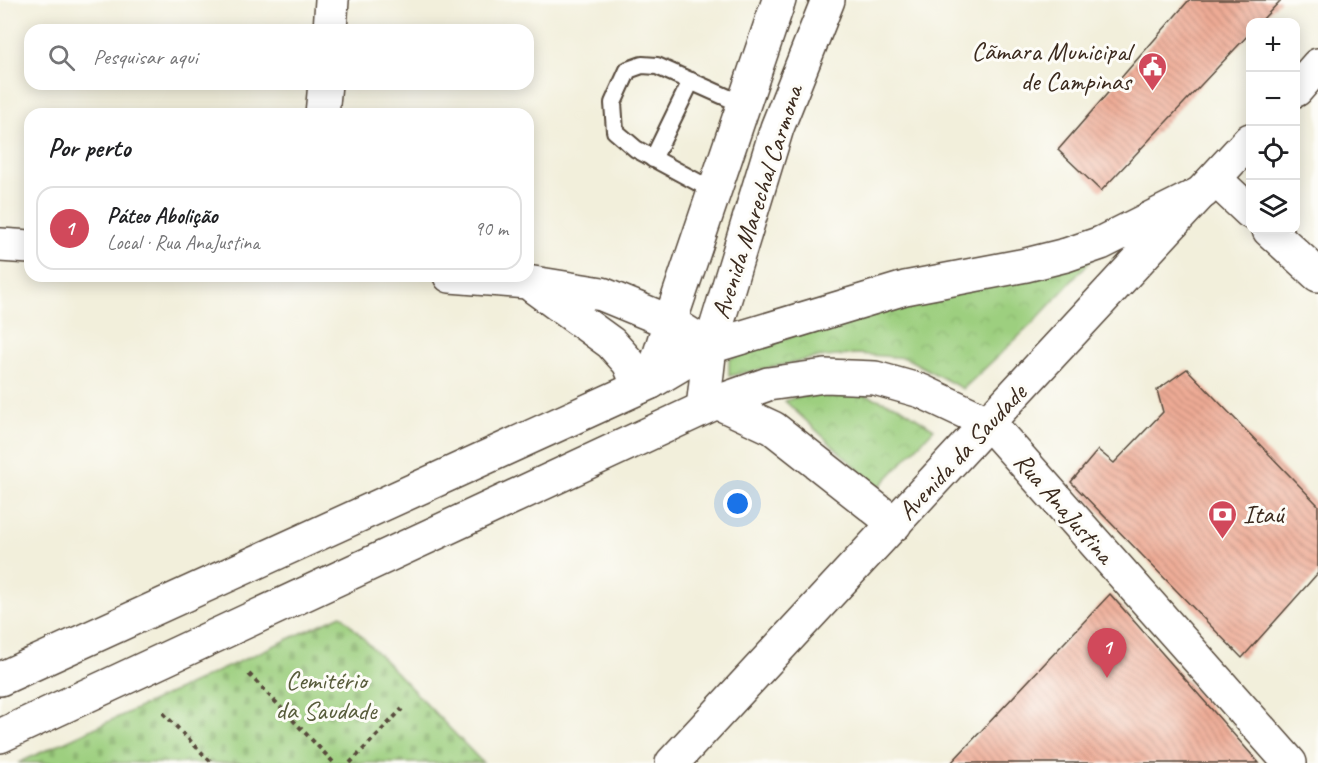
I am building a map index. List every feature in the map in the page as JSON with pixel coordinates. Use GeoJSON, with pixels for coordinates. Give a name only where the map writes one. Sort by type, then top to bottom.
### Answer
{"type":"FeatureCollection","features":[{"type":"Feature","properties":{"kind":"main road"},"geometry":{"type":"LineString","coordinates":[[330,24],[332,0]]}},
{"type":"Feature","properties":{"kind":"main road","name":"Avenida Marechal Carmona"},"geometry":{"type":"LineString","coordinates":[[645,385],[670,322],[779,0]]}},
{"type":"Feature","properties":{"kind":"main road","name":"Avenida Marechal Carmona"},"geometry":{"type":"LineString","coordinates":[[710,405],[710,347],[777,128],[828,0]]}},
{"type":"Feature","properties":{"kind":"main road"},"geometry":{"type":"LineString","coordinates":[[1300,85],[1318,65]]}},
{"type":"Feature","properties":{"kind":"main road"},"geometry":{"type":"LineString","coordinates":[[323,108],[324,90]]}},
{"type":"Feature","properties":{"kind":"main road","name":"Avenida da Saudade"},"geometry":{"type":"LineString","coordinates":[[672,763],[1246,145]]}},
{"type":"Feature","properties":{"kind":"main road"},"geometry":{"type":"LineString","coordinates":[[0,678],[645,385],[710,347],[905,288],[1066,255],[1101,243],[1209,186],[1246,209]]}},
{"type":"Feature","properties":{"kind":"main road"},"geometry":{"type":"LineString","coordinates":[[1273,234],[1318,275]]}},
{"type":"Feature","properties":{"kind":"main road"},"geometry":{"type":"LineString","coordinates":[[0,245],[24,247]]}},
{"type":"Feature","properties":{"kind":"main road"},"geometry":{"type":"LineString","coordinates":[[527,282],[602,294],[670,322],[710,347]]}},
{"type":"Feature","properties":{"kind":"main road"},"geometry":{"type":"LineString","coordinates":[[527,282],[612,343],[645,385]]}},
{"type":"Feature","properties":{"kind":"main road","name":"Rua AnaJustina"},"geometry":{"type":"LineString","coordinates":[[0,736],[710,405],[768,384],[825,376],[875,378],[921,391],[989,423],[1290,763]]}},
{"type":"Feature","properties":{"kind":"main road"},"geometry":{"type":"LineString","coordinates":[[710,405],[760,420],[781,433],[895,524]]}},
{"type":"Feature","properties":{"kind":"lane"},"geometry":{"type":"LineString","coordinates":[[714,191],[636,149],[615,131],[613,103],[628,70],[642,65],[657,66],[744,105]]}},
{"type":"Feature","properties":{"kind":"lane"},"geometry":{"type":"LineString","coordinates":[[653,159],[691,81]]}},
{"type":"Feature","properties":{"kind":"path"},"geometry":{"type":"LineString","coordinates":[[249,674],[334,763]]}},
{"type":"Feature","properties":{"kind":"path"},"geometry":{"type":"LineString","coordinates":[[350,763],[402,709]]}},
{"type":"Feature","properties":{"kind":"path"},"geometry":{"type":"LineString","coordinates":[[163,713],[212,763]]}},
{"type":"Feature","properties":{"kind":"green space"},"geometry":{"type":"Polygon","coordinates":[[[1093,258],[1033,323],[963,389],[906,358],[858,354],[815,358],[729,376],[729,359],[917,290],[1093,258]]]}},
{"type":"Feature","properties":{"kind":"green space"},"geometry":{"type":"Polygon","coordinates":[[[851,390],[900,407],[934,429],[878,488],[785,401],[813,391],[851,390]]]}},
{"type":"Feature","properties":{"kind":"green space","name":"Cemitério da Saudade"},"geometry":{"type":"Polygon","coordinates":[[[341,615],[483,763],[18,763],[341,615]]]}},
{"type":"Feature","properties":{"kind":"building","name":"Cãmara Municipal de Campinas"},"geometry":{"type":"Polygon","coordinates":[[[1189,0],[1281,0],[1264,18],[1246,18],[1246,37],[1101,191],[1058,150],[1189,0]]]}},
{"type":"Feature","properties":{"kind":"building","name":"Itaú"},"geometry":{"type":"Polygon","coordinates":[[[1187,369],[1318,505],[1318,573],[1242,658],[1071,482],[1098,450],[1114,463],[1163,412],[1157,390],[1187,369]]]}},
{"type":"Feature","properties":{"kind":"building"},"geometry":{"type":"Polygon","coordinates":[[[1110,594],[1259,763],[951,763],[1110,594]]]}},
{"type":"Feature","properties":{"kind":"place","name":"Cãmara Municipal de Campinas"},"geometry":{"type":"Point","coordinates":[1152,92]}},
{"type":"Feature","properties":{"kind":"place","name":"Itaú"},"geometry":{"type":"Point","coordinates":[1222,540]}},
{"type":"Feature","properties":{"kind":"place","name":"Páteo Abolição"},"geometry":{"type":"Point","coordinates":[1107,678]}}]}
